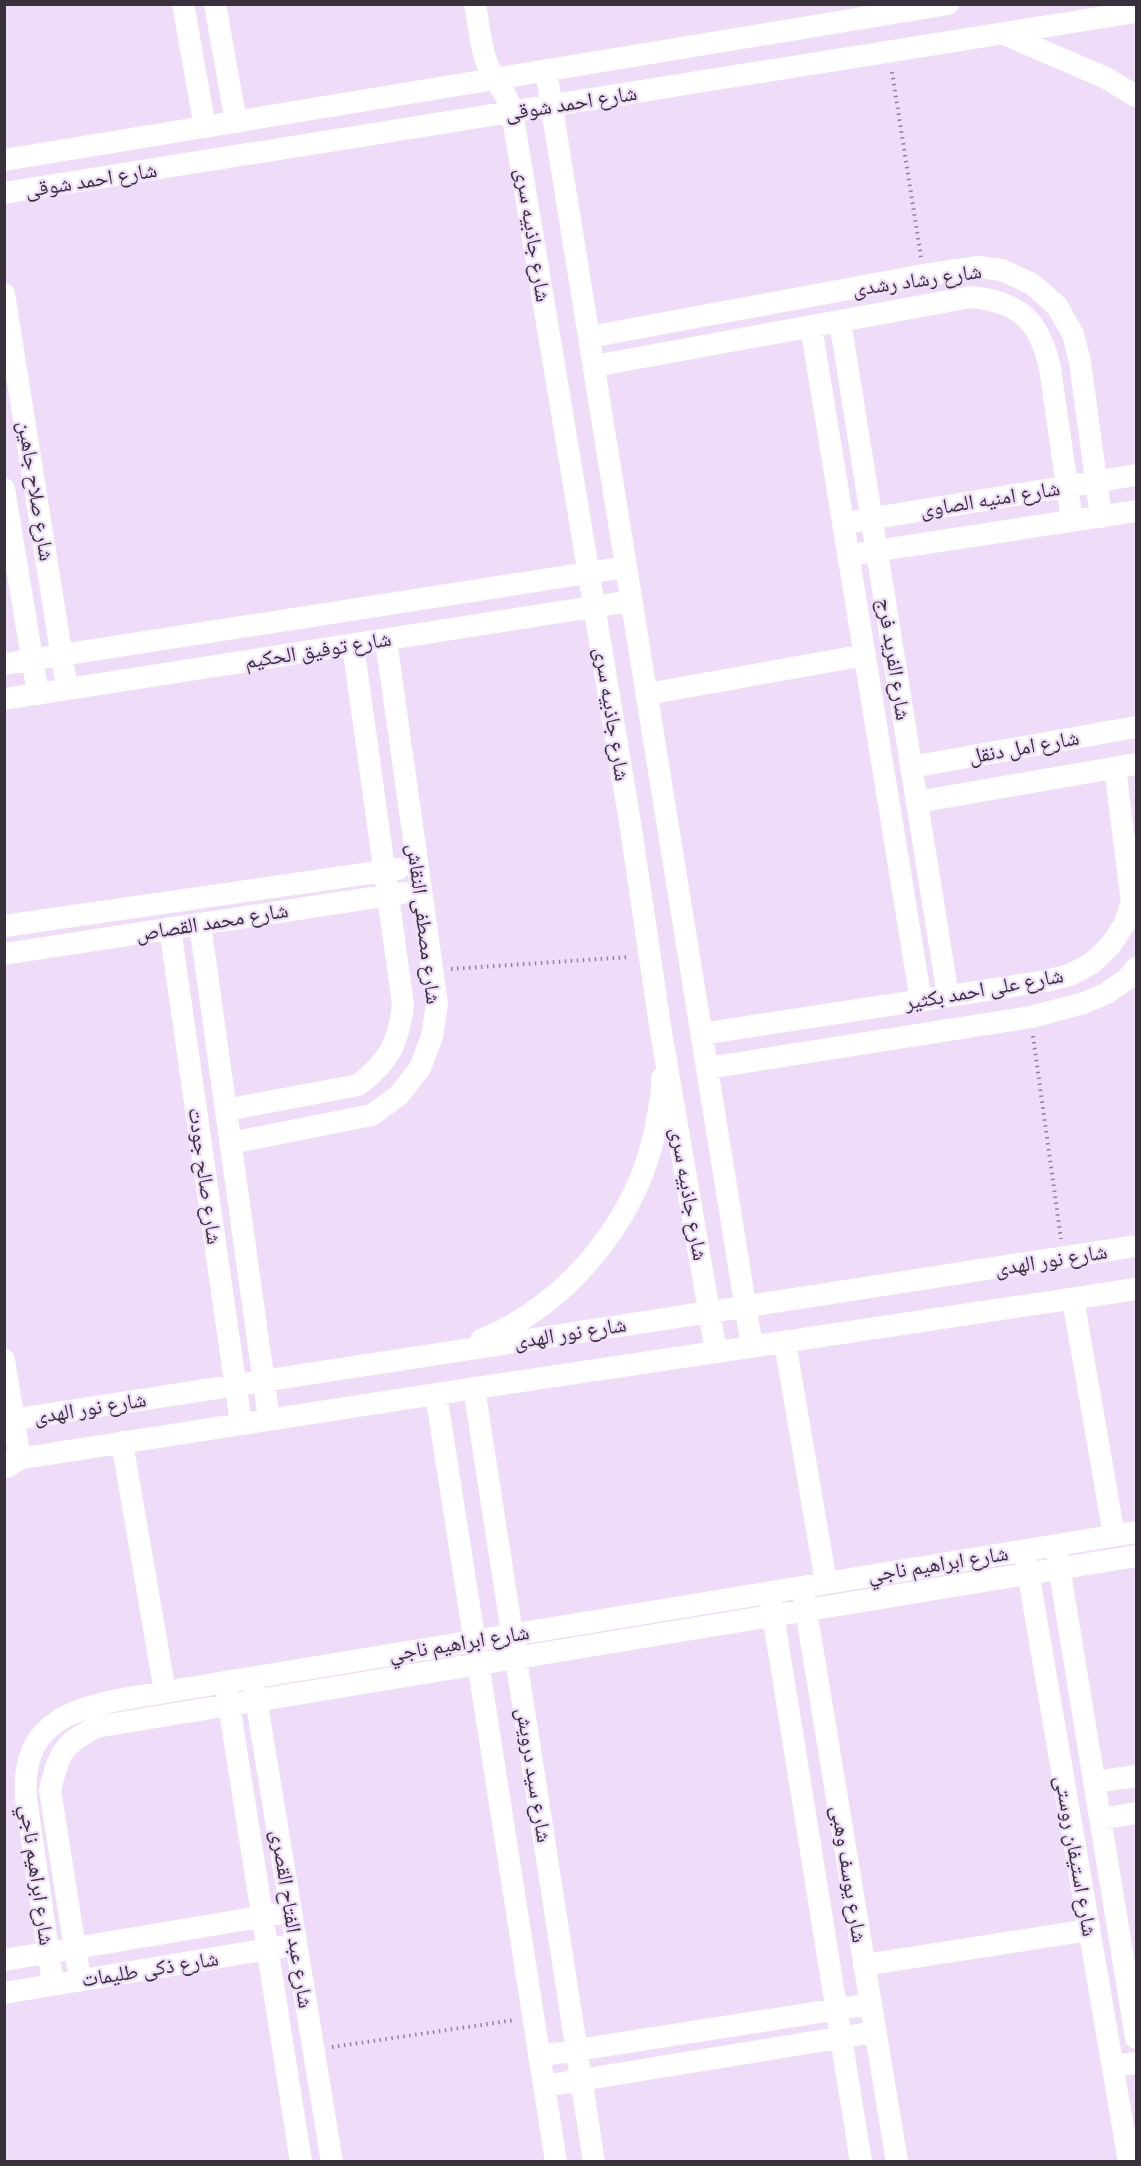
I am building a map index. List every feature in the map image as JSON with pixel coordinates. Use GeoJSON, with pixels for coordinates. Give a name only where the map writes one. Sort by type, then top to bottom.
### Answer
{"type":"FeatureCollection","features":[{"type":"Feature","properties":{"kind":"street"},"geometry":{"type":"LineString","coordinates":[[183,4],[205,127]]}},
{"type":"Feature","properties":{"kind":"street"},"geometry":{"type":"LineString","coordinates":[[215,4],[236,122]]}},
{"type":"Feature","properties":{"kind":"street","name":"شارع جاذبيه سرى"},"geometry":{"type":"LineString","coordinates":[[475,4],[485,58],[507,95],[512,112],[630,822],[661,1032],[716,1352]]}},
{"type":"Feature","properties":{"kind":"street","name":"شارع احمد شوقى"},"geometry":{"type":"LineString","coordinates":[[4,160],[496,80],[866,11],[948,4]]}},
{"type":"Feature","properties":{"kind":"street","name":"شارع احمد شوقى"},"geometry":{"type":"LineString","coordinates":[[4,194],[1137,12]]}},
{"type":"Feature","properties":{"kind":"street"},"geometry":{"type":"LineString","coordinates":[[1002,33],[1106,78],[1137,96]]}},
{"type":"Feature","properties":{"kind":"street","name":"شارع جاذبيه سرى"},"geometry":{"type":"LineString","coordinates":[[546,71],[752,1347]]}},
{"type":"Feature","properties":{"kind":"street","name":"شارع رشاد رشدى"},"geometry":{"type":"LineString","coordinates":[[589,337],[924,275],[978,267],[1002,270],[1032,284],[1057,306],[1073,334],[1101,517]]}},
{"type":"Feature","properties":{"kind":"street"},"geometry":{"type":"LineString","coordinates":[[924,275],[928,305]]}},
{"type":"Feature","properties":{"kind":"street","name":"شارع صلاح جاهين"},"geometry":{"type":"LineString","coordinates":[[4,294],[67,689]]}},
{"type":"Feature","properties":{"kind":"street","name":"شارع رشاد رشدى"},"geometry":{"type":"LineString","coordinates":[[594,366],[971,297],[994,299],[1016,309],[1033,325],[1045,345],[1072,521]]}},
{"type":"Feature","properties":{"kind":"street","name":"شارع الفريد فرج"},"geometry":{"type":"LineString","coordinates":[[840,321],[948,996]]}},
{"type":"Feature","properties":{"kind":"street","name":"شارع الفريد فرج"},"geometry":{"type":"LineString","coordinates":[[811,326],[921,1000]]}},
{"type":"Feature","properties":{"kind":"street","name":"شارع امنيه الصاوى"},"geometry":{"type":"LineString","coordinates":[[843,523],[1137,476]]}},
{"type":"Feature","properties":{"kind":"street","name":"شارع صلاح جاهين"},"geometry":{"type":"LineString","coordinates":[[4,489],[38,694]]}},
{"type":"Feature","properties":{"kind":"street","name":"شارع امنيه الصاوى"},"geometry":{"type":"LineString","coordinates":[[848,555],[1137,511]]}},
{"type":"Feature","properties":{"kind":"street","name":"شارع توفيق الحكيم"},"geometry":{"type":"LineString","coordinates":[[4,664],[626,567]]}},
{"type":"Feature","properties":{"kind":"street","name":"شارع توفيق الحكيم"},"geometry":{"type":"LineString","coordinates":[[4,699],[632,601]]}},
{"type":"Feature","properties":{"kind":"street","name":"شارع مصطفى النقاش"},"geometry":{"type":"LineString","coordinates":[[203,1164],[232,1150],[372,1115],[399,1095],[420,1068],[432,1037],[436,1004],[386,640]]}},
{"type":"Feature","properties":{"kind":"street","name":"شارع مصطفى النقاش"},"geometry":{"type":"LineString","coordinates":[[226,1110],[358,1085],[376,1072],[391,1052],[400,1029],[403,1004],[353,645]]}},
{"type":"Feature","properties":{"kind":"street"},"geometry":{"type":"LineString","coordinates":[[646,694],[865,655]]}},
{"type":"Feature","properties":{"kind":"street","name":"شارع امل دنقل"},"geometry":{"type":"LineString","coordinates":[[911,767],[1137,727]]}},
{"type":"Feature","properties":{"kind":"street","name":"شارع امل دنقل"},"geometry":{"type":"LineString","coordinates":[[917,802],[1126,766]]}},
{"type":"Feature","properties":{"kind":"street","name":"شارع على احمد بكثير"},"geometry":{"type":"LineString","coordinates":[[701,1034],[1046,981],[1070,975],[1092,963],[1110,946],[1124,926],[1132,903],[1126,766]]}},
{"type":"Feature","properties":{"kind":"street"},"geometry":{"type":"LineString","coordinates":[[630,822],[666,817]]}},
{"type":"Feature","properties":{"kind":"street","name":"شارع محمد القصاص"},"geometry":{"type":"LineString","coordinates":[[4,926],[417,866]]}},
{"type":"Feature","properties":{"kind":"street","name":"شارع محمد القصاص"},"geometry":{"type":"LineString","coordinates":[[4,954],[420,890]]}},
{"type":"Feature","properties":{"kind":"street","name":"شارع صالح جودت"},"geometry":{"type":"LineString","coordinates":[[200,924],[269,1419]]}},
{"type":"Feature","properties":{"kind":"street","name":"شارع صالح جودت"},"geometry":{"type":"LineString","coordinates":[[170,928],[241,1424]]}},
{"type":"Feature","properties":{"kind":"street"},"geometry":{"type":"LineString","coordinates":[[1092,963],[1107,993]]}},
{"type":"Feature","properties":{"kind":"street","name":"شارع على احمد بكثير"},"geometry":{"type":"LineString","coordinates":[[707,1068],[1030,1017],[1084,1003],[1107,993],[1127,979],[1137,968]]}},
{"type":"Feature","properties":{"kind":"street"},"geometry":{"type":"LineString","coordinates":[[454,1351],[502,1331],[545,1303],[583,1268],[615,1228],[639,1182],[655,1134],[663,1083],[661,1032]]}},
{"type":"Feature","properties":{"kind":"street"},"geometry":{"type":"LineString","coordinates":[[376,1072],[399,1095]]}},
{"type":"Feature","properties":{"kind":"street","name":"شارع نور الهدى"},"geometry":{"type":"LineString","coordinates":[[9,1420],[1137,1246]]}},
{"type":"Feature","properties":{"kind":"street","name":"شارع نور الهدى"},"geometry":{"type":"LineString","coordinates":[[10,1463],[122,1442],[269,1419],[1137,1289]]}},
{"type":"Feature","properties":{"kind":"street"},"geometry":{"type":"LineString","coordinates":[[1073,1299],[1125,1533]]}},
{"type":"Feature","properties":{"kind":"street"},"geometry":{"type":"LineString","coordinates":[[785,1342],[826,1582]]}},
{"type":"Feature","properties":{"kind":"street"},"geometry":{"type":"LineString","coordinates":[[4,1360],[10,1463]]}},
{"type":"Feature","properties":{"kind":"street","name":"شارع سيد درويش"},"geometry":{"type":"LineString","coordinates":[[474,1388],[594,2162]]}},
{"type":"Feature","properties":{"kind":"street","name":"شارع سيد درويش"},"geometry":{"type":"LineString","coordinates":[[436,1394],[556,2162]]}},
{"type":"Feature","properties":{"kind":"street"},"geometry":{"type":"LineString","coordinates":[[122,1442],[165,1692]]}},
{"type":"Feature","properties":{"kind":"street","name":"شارع ابراهيم ناجي"},"geometry":{"type":"LineString","coordinates":[[52,1985],[26,1798],[27,1769],[36,1743],[47,1728],[63,1716],[81,1709],[252,1677],[1125,1533]]}},
{"type":"Feature","properties":{"kind":"street","name":"شارع استيفان روستى"},"geometry":{"type":"LineString","coordinates":[[1056,1544],[1136,2033]]}},
{"type":"Feature","properties":{"kind":"street","name":"شارع استيفان روستى"},"geometry":{"type":"LineString","coordinates":[[1024,1550],[1129,2162]]}},
{"type":"Feature","properties":{"kind":"street","name":"شارع ابراهيم ناجي"},"geometry":{"type":"LineString","coordinates":[[80,1980],[50,1790],[57,1760],[73,1739],[96,1727],[1137,1556]]}},
{"type":"Feature","properties":{"kind":"street","name":"شارع يوسف وهبى"},"geometry":{"type":"LineString","coordinates":[[802,1586],[897,2162]]}},
{"type":"Feature","properties":{"kind":"street","name":"شارع يوسف وهبى"},"geometry":{"type":"LineString","coordinates":[[770,1592],[861,2162]]}},
{"type":"Feature","properties":{"kind":"street","name":"شارع عبد الفتاح القصرى"},"geometry":{"type":"LineString","coordinates":[[252,1677],[332,2162]]}},
{"type":"Feature","properties":{"kind":"street","name":"شارع عبد الفتاح القصرى"},"geometry":{"type":"LineString","coordinates":[[225,1682],[301,2162]]}},
{"type":"Feature","properties":{"kind":"street"},"geometry":{"type":"LineString","coordinates":[[36,1743],[57,1760]]}},
{"type":"Feature","properties":{"kind":"street"},"geometry":{"type":"LineString","coordinates":[[1095,1782],[1137,1776]]}},
{"type":"Feature","properties":{"kind":"street"},"geometry":{"type":"LineString","coordinates":[[1101,1819],[1137,1813]]}},
{"type":"Feature","properties":{"kind":"street","name":"شارع ذكى طليمات"},"geometry":{"type":"LineString","coordinates":[[4,1960],[291,1912]]}},
{"type":"Feature","properties":{"kind":"street"},"geometry":{"type":"LineString","coordinates":[[864,1965],[1089,1930]]}},
{"type":"Feature","properties":{"kind":"street","name":"شارع ذكى طليمات"},"geometry":{"type":"LineString","coordinates":[[4,1993],[296,1945]]}},
{"type":"Feature","properties":{"kind":"street"},"geometry":{"type":"LineString","coordinates":[[539,2056],[871,2004]]}},
{"type":"Feature","properties":{"kind":"street"},"geometry":{"type":"LineString","coordinates":[[544,2086],[876,2032]]}},
{"type":"Feature","properties":{"kind":"street"},"geometry":{"type":"LineString","coordinates":[[1107,2035],[1136,2033]]}},
{"type":"Feature","properties":{"kind":"street"},"geometry":{"type":"LineString","coordinates":[[1113,2066],[1137,2062]]}},
{"type":"Feature","properties":{"kind":"path"},"geometry":{"type":"LineString","coordinates":[[889,51],[924,275]]}},
{"type":"Feature","properties":{"kind":"path"},"geometry":{"type":"LineString","coordinates":[[431,970],[651,956]]}},
{"type":"Feature","properties":{"kind":"path"},"geometry":{"type":"LineString","coordinates":[[1030,1017],[1064,1258]]}},
{"type":"Feature","properties":{"kind":"path"},"geometry":{"type":"LineString","coordinates":[[314,2049],[533,2017]]}}]}
